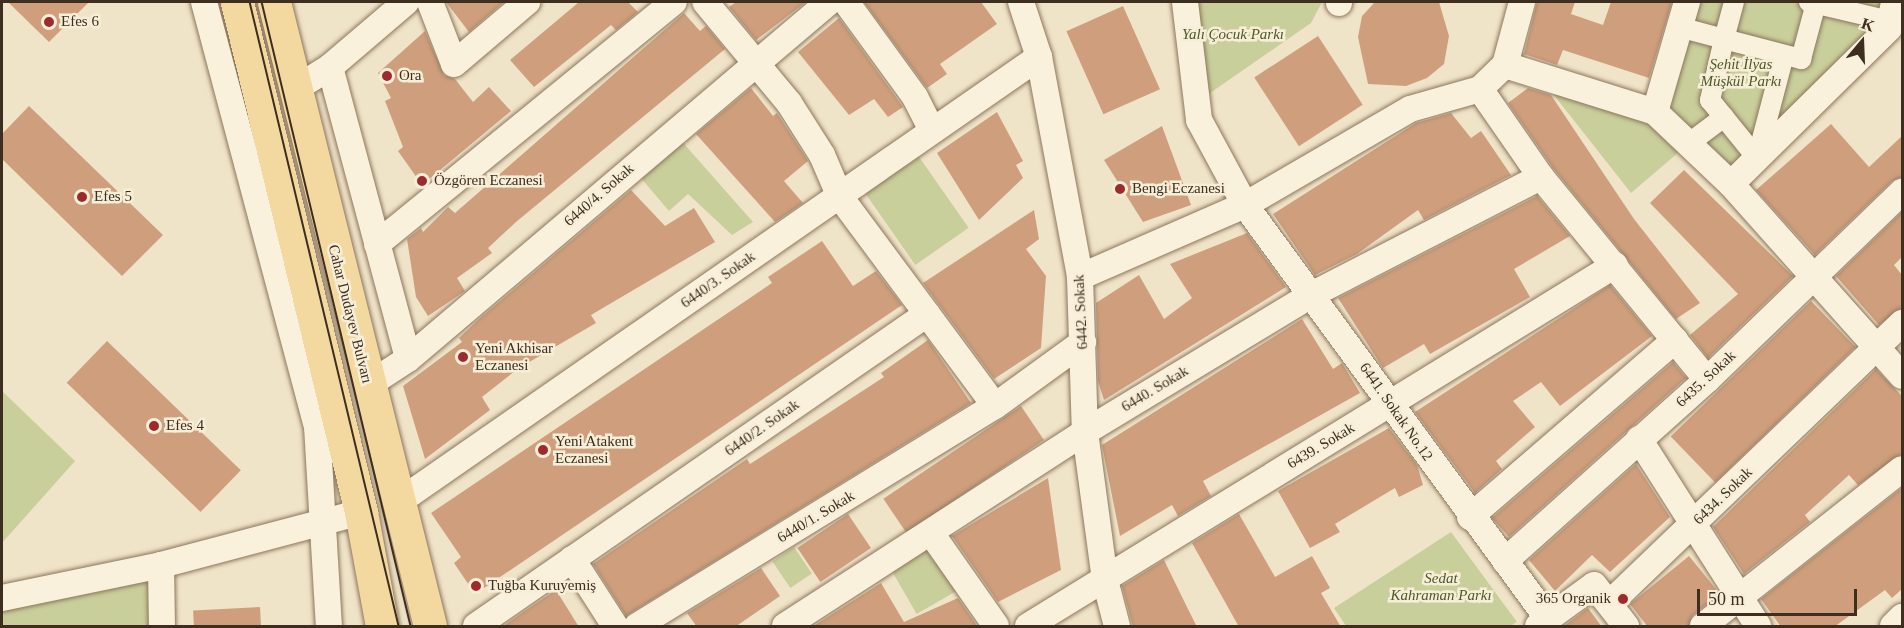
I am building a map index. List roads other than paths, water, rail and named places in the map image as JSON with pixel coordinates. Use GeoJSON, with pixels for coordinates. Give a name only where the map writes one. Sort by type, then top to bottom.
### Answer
{"type":"FeatureCollection","features":[{"type":"Feature","properties":{"kind":"main road"},"geometry":{"type":"LineString","coordinates":[[237,2],[361,512],[382,627]]}},
{"type":"Feature","properties":{"kind":"main road","name":"Cahar Dudayev Bulvarı"},"geometry":{"type":"LineString","coordinates":[[274,2],[397,503],[430,627]]}},
{"type":"Feature","properties":{"kind":"street"},"geometry":{"type":"LineString","coordinates":[[204,2],[317,426],[329,627]]}},
{"type":"Feature","properties":{"kind":"street"},"geometry":{"type":"LineString","coordinates":[[295,89],[330,67],[406,2]]}},
{"type":"Feature","properties":{"kind":"street"},"geometry":{"type":"LineString","coordinates":[[430,2],[454,64],[527,2]]}},
{"type":"Feature","properties":{"kind":"street"},"geometry":{"type":"LineString","coordinates":[[377,244],[674,2]]}},
{"type":"Feature","properties":{"kind":"street"},"geometry":{"type":"LineString","coordinates":[[705,2],[755,60],[817,146],[840,197],[994,406]]}},
{"type":"Feature","properties":{"kind":"street","name":"6440/4. Sokak"},"geometry":{"type":"LineString","coordinates":[[368,385],[408,359],[755,60],[829,2]]}},
{"type":"Feature","properties":{"kind":"street"},"geometry":{"type":"LineString","coordinates":[[846,2],[891,62],[931,129]]}},
{"type":"Feature","properties":{"kind":"street","name":"6442. Sokak"},"geometry":{"type":"LineString","coordinates":[[1021,2],[1040,57],[1080,277],[1084,432],[1105,580],[1117,627]]}},
{"type":"Feature","properties":{"kind":"street","name":"6441. Sokak No.12"},"geometry":{"type":"LineString","coordinates":[[1185,2],[1199,120],[1245,205],[1313,294],[1470,517],[1504,561],[1543,622]]}},
{"type":"Feature","properties":{"kind":"street"},"geometry":{"type":"LineString","coordinates":[[1080,277],[1245,205],[1410,109],[1480,89],[1505,65],[1522,2]]}},
{"type":"Feature","properties":{"kind":"street"},"geometry":{"type":"LineString","coordinates":[[1655,112],[1687,2]]}},
{"type":"Feature","properties":{"kind":"street"},"geometry":{"type":"LineString","coordinates":[[1734,2],[1710,100],[1757,158]]}},
{"type":"Feature","properties":{"kind":"street"},"geometry":{"type":"LineString","coordinates":[[1679,27],[1801,59],[1813,2],[1892,11]]}},
{"type":"Feature","properties":{"kind":"street"},"geometry":{"type":"LineString","coordinates":[[1731,184],[1892,11]]}},
{"type":"Feature","properties":{"kind":"street"},"geometry":{"type":"LineString","coordinates":[[1757,158],[1784,55]]}},
{"type":"Feature","properties":{"kind":"street","name":"6440/3. Sokak"},"geometry":{"type":"LineString","coordinates":[[397,503],[840,197],[931,129],[1040,57]]}},
{"type":"Feature","properties":{"kind":"street"},"geometry":{"type":"LineString","coordinates":[[1505,65],[1655,112],[1731,184],[1902,376]]}},
{"type":"Feature","properties":{"kind":"street"},"geometry":{"type":"LineString","coordinates":[[330,67],[408,359]]}},
{"type":"Feature","properties":{"kind":"street"},"geometry":{"type":"LineString","coordinates":[[1480,89],[1541,177],[1707,380]]}},
{"type":"Feature","properties":{"kind":"street"},"geometry":{"type":"LineString","coordinates":[[1688,144],[1724,117]]}},
{"type":"Feature","properties":{"kind":"street","name":"6440. Sokak"},"geometry":{"type":"LineString","coordinates":[[790,625],[1084,432],[1313,294],[1541,177]]}},
{"type":"Feature","properties":{"kind":"street","name":"6435. Sokak"},"geometry":{"type":"LineString","coordinates":[[1504,561],[1707,380],[1902,192]]}},
{"type":"Feature","properties":{"kind":"street","name":"6439. Sokak"},"geometry":{"type":"LineString","coordinates":[[1028,627],[1615,265]]}},
{"type":"Feature","properties":{"kind":"street","name":"6440/2. Sokak"},"geometry":{"type":"LineString","coordinates":[[476,627],[927,314]]}},
{"type":"Feature","properties":{"kind":"street","name":"6434. Sokak"},"geometry":{"type":"LineString","coordinates":[[1610,603],[1694,525],[1902,322]]}},
{"type":"Feature","properties":{"kind":"street"},"geometry":{"type":"LineString","coordinates":[[1470,517],[1675,340]]}},
{"type":"Feature","properties":{"kind":"street","name":"6440/1. Sokak"},"geometry":{"type":"LineString","coordinates":[[637,627],[994,406],[1083,342]]}},
{"type":"Feature","properties":{"kind":"street"},"geometry":{"type":"LineString","coordinates":[[1639,439],[1758,627]]}},
{"type":"Feature","properties":{"kind":"street"},"geometry":{"type":"LineString","coordinates":[[1703,627],[1902,469]]}},
{"type":"Feature","properties":{"kind":"street"},"geometry":{"type":"LineString","coordinates":[[2,598],[161,565],[361,512]]}},
{"type":"Feature","properties":{"kind":"street"},"geometry":{"type":"LineString","coordinates":[[931,533],[996,627]]}},
{"type":"Feature","properties":{"kind":"street"},"geometry":{"type":"LineString","coordinates":[[572,559],[615,627]]}},
{"type":"Feature","properties":{"kind":"street"},"geometry":{"type":"LineString","coordinates":[[161,565],[162,627]]}},
{"type":"Feature","properties":{"kind":"street"},"geometry":{"type":"LineString","coordinates":[[1543,622],[1594,585],[1610,603],[1626,627]]}},
{"type":"Feature","properties":{"kind":"street"},"geometry":{"type":"LineString","coordinates":[[1893,627],[1902,617]]}},
{"type":"Feature","properties":{"kind":"tram line"},"geometry":{"type":"LineString","coordinates":[[250,2],[399,626]]}},
{"type":"Feature","properties":{"kind":"tram line"},"geometry":{"type":"LineString","coordinates":[[262,2],[411,626]]}},
{"type":"Feature","properties":{"kind":"place","name":"Efes 6"},"geometry":{"type":"Point","coordinates":[49,22]}},
{"type":"Feature","properties":{"kind":"place","name":"Ora"},"geometry":{"type":"Point","coordinates":[387,76]}},
{"type":"Feature","properties":{"kind":"place","name":"Özgören Eczanesi"},"geometry":{"type":"Point","coordinates":[422,181]}},
{"type":"Feature","properties":{"kind":"place","name":"Bengi Eczanesi"},"geometry":{"type":"Point","coordinates":[1120,189]}},
{"type":"Feature","properties":{"kind":"place","name":"Efes 5"},"geometry":{"type":"Point","coordinates":[82,197]}},
{"type":"Feature","properties":{"kind":"place","name":"Yeni Akhisar Eczanesi"},"geometry":{"type":"Point","coordinates":[463,357]}},
{"type":"Feature","properties":{"kind":"place","name":"Efes 4"},"geometry":{"type":"Point","coordinates":[154,426]}},
{"type":"Feature","properties":{"kind":"place","name":"Yeni Atakent Eczanesi"},"geometry":{"type":"Point","coordinates":[543,450]}},
{"type":"Feature","properties":{"kind":"place","name":"Tuğba Kuruyemiş"},"geometry":{"type":"Point","coordinates":[476,586]}},
{"type":"Feature","properties":{"kind":"place","name":"365 Organik"},"geometry":{"type":"Point","coordinates":[1623,599]}},
{"type":"Feature","properties":{"kind":"park label","name":"Yalı Çocuk Parkı"},"geometry":{"type":"Point","coordinates":[1233,35]}},
{"type":"Feature","properties":{"kind":"park label","name":"Şehit İlyas Müşkül Parkı"},"geometry":{"type":"Point","coordinates":[1741,72]}},
{"type":"Feature","properties":{"kind":"park label","name":"Sedat Kahraman Parkı"},"geometry":{"type":"Point","coordinates":[1441,586]}}]}
